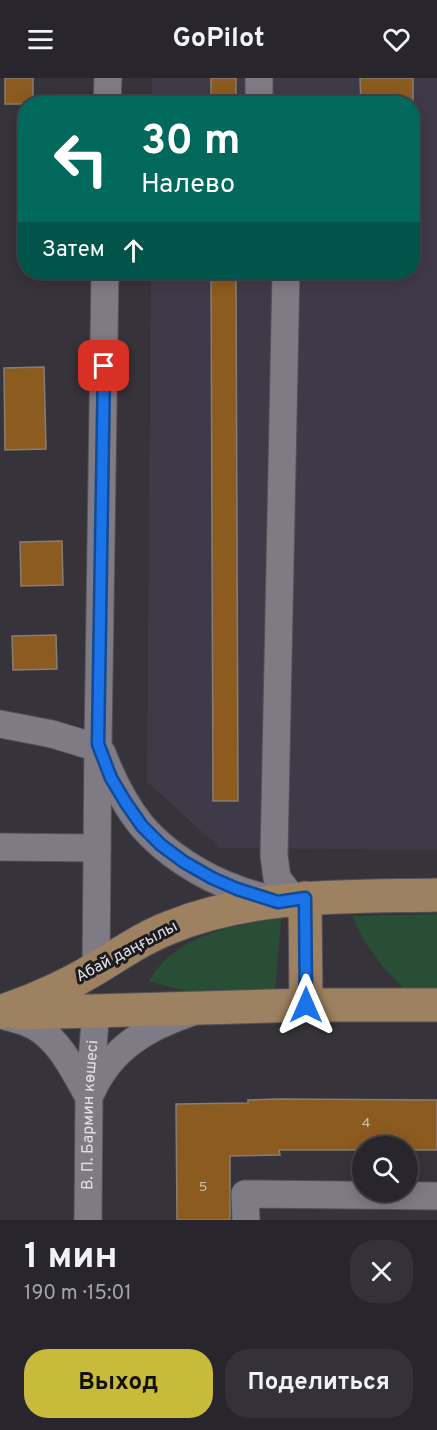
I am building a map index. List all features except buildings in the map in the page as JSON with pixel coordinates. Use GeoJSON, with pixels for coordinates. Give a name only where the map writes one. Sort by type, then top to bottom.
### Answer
{"type":"FeatureCollection","features":[{"type":"Feature","properties":{"kind":"main road","name":"Абай даңғылы"},"geometry":{"type":"LineString","coordinates":[[0,1013],[62,987],[126,949],[169,927],[201,916],[292,900],[437,895]]}},
{"type":"Feature","properties":{"kind":"main road"},"geometry":{"type":"LineString","coordinates":[[292,900],[306,1005]]}},
{"type":"Feature","properties":{"kind":"main road"},"geometry":{"type":"LineString","coordinates":[[96,968],[96,1010]]}},
{"type":"Feature","properties":{"kind":"main road","name":"Абай даңғылы"},"geometry":{"type":"LineString","coordinates":[[0,1013],[306,1005],[437,1005]]}},
{"type":"Feature","properties":{"kind":"street"},"geometry":{"type":"LineString","coordinates":[[107,96],[108,78]]}},
{"type":"Feature","properties":{"kind":"street"},"geometry":{"type":"LineString","coordinates":[[259,78],[259,96]]}},
{"type":"Feature","properties":{"kind":"street"},"geometry":{"type":"LineString","coordinates":[[96,968],[105,279]]}},
{"type":"Feature","properties":{"kind":"street"},"geometry":{"type":"LineString","coordinates":[[286,279],[274,856],[277,878],[292,900]]}},
{"type":"Feature","properties":{"kind":"street"},"geometry":{"type":"LineString","coordinates":[[0,724],[98,746]]}},
{"type":"Feature","properties":{"kind":"street"},"geometry":{"type":"LineString","coordinates":[[98,746],[111,778],[126,803],[142,826],[161,845],[184,862],[237,889],[292,900]]}},
{"type":"Feature","properties":{"kind":"street"},"geometry":{"type":"LineString","coordinates":[[0,847],[97,848]]}},
{"type":"Feature","properties":{"kind":"street"},"geometry":{"type":"LineString","coordinates":[[89,1097],[111,1059],[149,1029],[204,1008]]}},
{"type":"Feature","properties":{"kind":"street","name":"В. П. Бармин көшесі"},"geometry":{"type":"LineString","coordinates":[[88,1220],[89,1097],[96,1010]]}},
{"type":"Feature","properties":{"kind":"street"},"geometry":{"type":"LineString","coordinates":[[0,1013],[35,1027],[51,1039],[69,1062],[89,1097]]}},
{"type":"Feature","properties":{"kind":"street"},"geometry":{"type":"LineString","coordinates":[[246,1220],[245,1194],[437,1196]]}},
{"type":"Feature","properties":{"kind":"shaded area"},"geometry":{"type":"Polygon","coordinates":[[[152,78],[437,78],[437,850],[220,848],[147,782],[151,279],[420,279],[420,96],[152,96],[152,78]]]}},
{"type":"Feature","properties":{"kind":"green space"},"geometry":{"type":"Polygon","coordinates":[[[437,914],[437,991],[406,991],[384,968],[364,941],[352,916],[437,914]]]}},
{"type":"Feature","properties":{"kind":"green space"},"geometry":{"type":"Polygon","coordinates":[[[281,918],[275,993],[188,992],[149,981],[163,962],[175,951],[203,936],[249,923],[281,918]]]}},
{"type":"Feature","properties":{"kind":"route"},"geometry":{"type":"LineString","coordinates":[[104,366],[98,744],[111,778],[126,803],[142,826],[161,845],[184,862],[237,889],[278,902],[305,898],[306,1005]]}}]}
